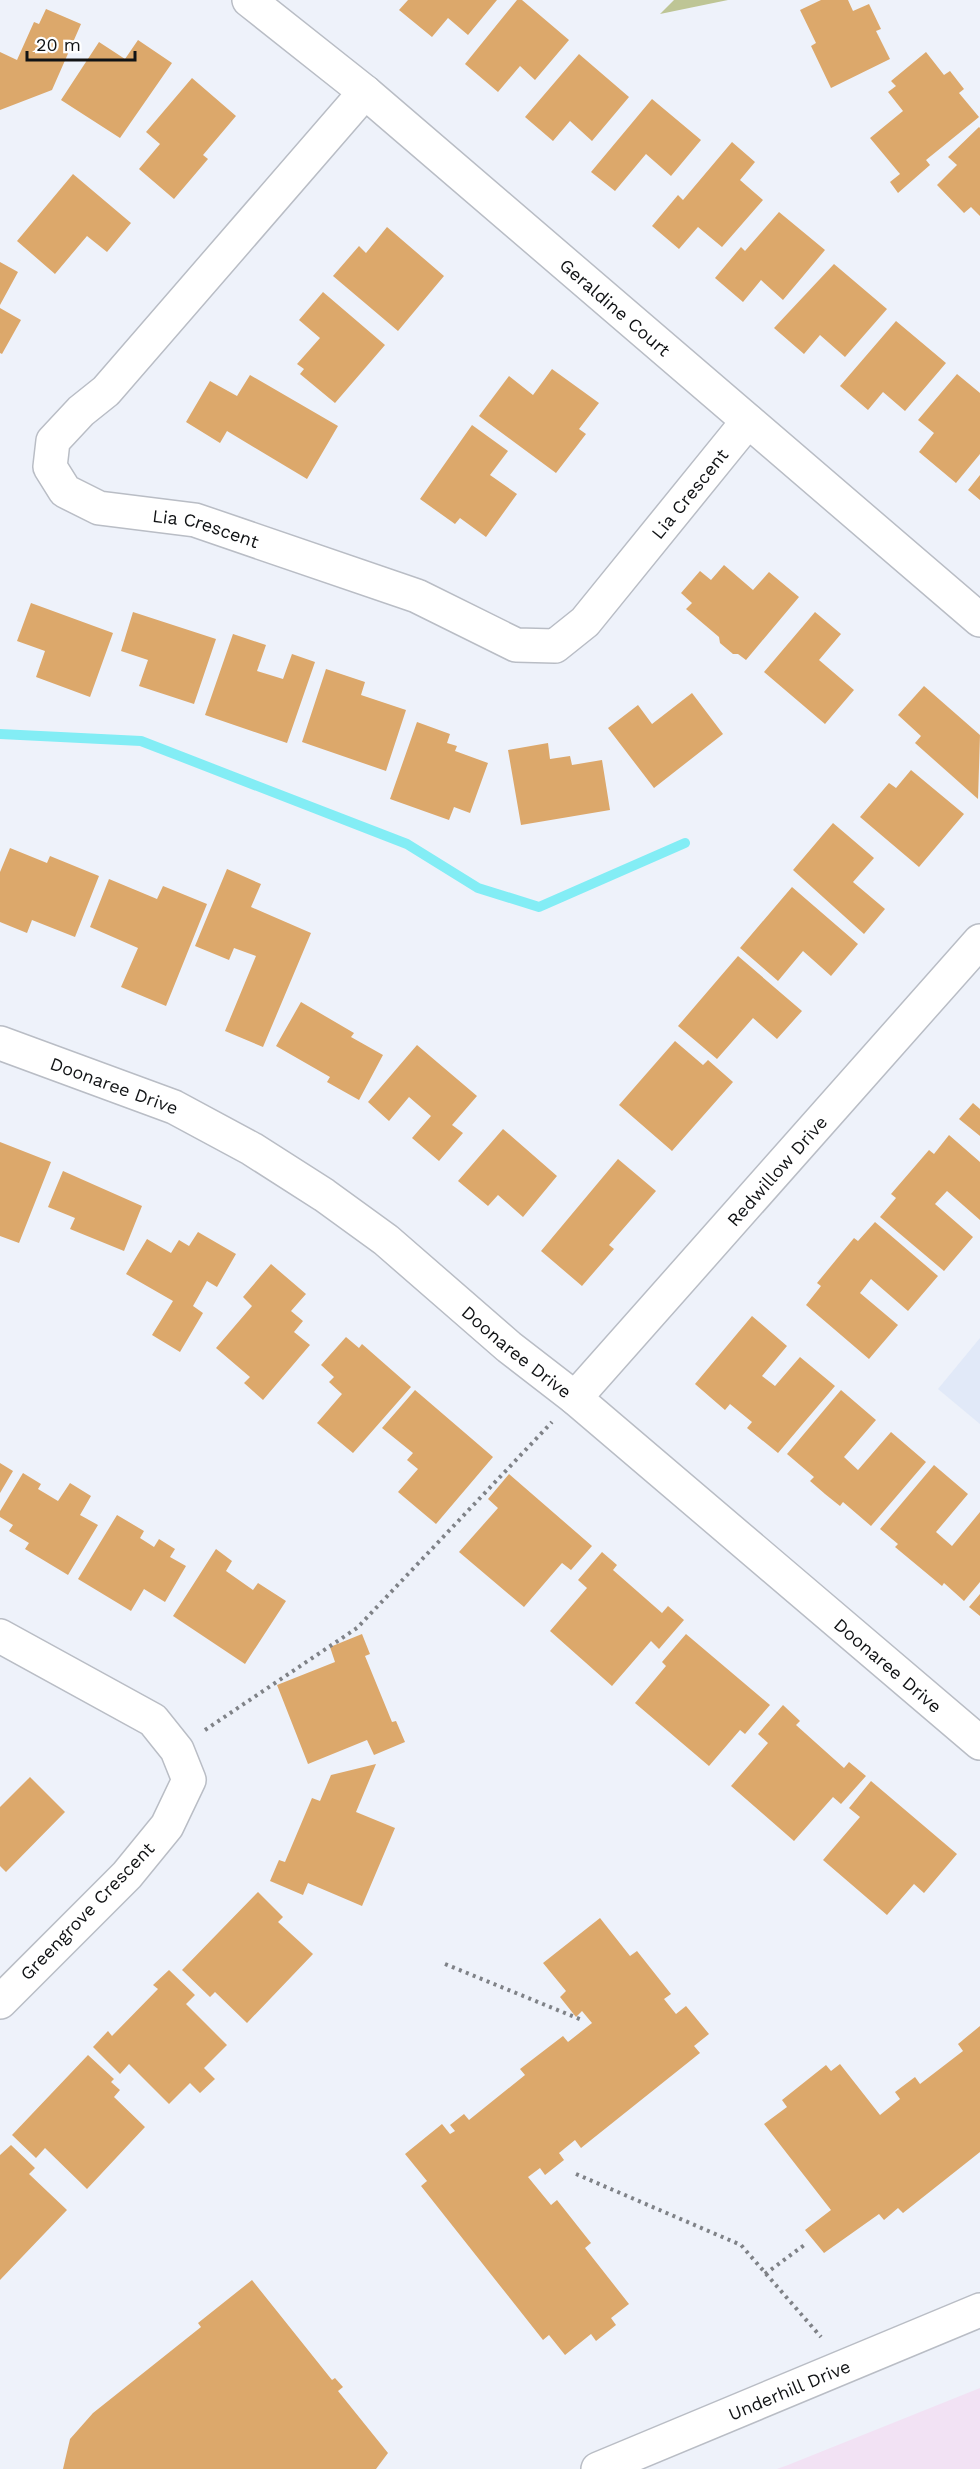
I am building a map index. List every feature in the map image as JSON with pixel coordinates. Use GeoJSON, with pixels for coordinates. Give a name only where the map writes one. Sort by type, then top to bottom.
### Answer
{"type":"FeatureCollection","features":[{"type":"Feature","properties":{"kind":"street","name":"Geraldine Court"},"geometry":{"type":"LineString","coordinates":[[249,0],[366,92],[980,620]]}},
{"type":"Feature","properties":{"kind":"street","name":"Lia Crescent"},"geometry":{"type":"LineString","coordinates":[[366,92],[106,390],[81,411],[53,441],[50,468],[65,491],[99,508],[195,520],[417,596],[516,645],[555,646],[585,622],[748,421]]}},
{"type":"Feature","properties":{"kind":"street","name":"Redwillow Drive"},"geometry":{"type":"LineString","coordinates":[[575,1398],[980,941]]}},
{"type":"Feature","properties":{"kind":"street","name":"Doonaree Drive"},"geometry":{"type":"LineString","coordinates":[[0,1043],[174,1107],[252,1149],[324,1195],[386,1240],[509,1347],[575,1398],[980,1743]]}},
{"type":"Feature","properties":{"kind":"street","name":"Greengrove Crescent"},"geometry":{"type":"LineString","coordinates":[[0,1636],[153,1720],[177,1749],[189,1780],[167,1826],[127,1875],[0,2002]]}},
{"type":"Feature","properties":{"kind":"street","name":"Underhill Drive"},"geometry":{"type":"LineString","coordinates":[[598,2469],[980,2310]]}},
{"type":"Feature","properties":{"kind":"path"},"geometry":{"type":"LineString","coordinates":[[177,1749],[357,1628],[575,1398]]}},
{"type":"Feature","properties":{"kind":"path"},"geometry":{"type":"LineString","coordinates":[[445,1964],[582,2020]]}},
{"type":"Feature","properties":{"kind":"path"},"geometry":{"type":"LineString","coordinates":[[576,2174],[741,2245],[846,2366]]}},
{"type":"Feature","properties":{"kind":"path"},"geometry":{"type":"LineString","coordinates":[[765,2274],[807,2243]]}},
{"type":"Feature","properties":{"kind":"shaded area"},"geometry":{"type":"Polygon","coordinates":[[[980,1338],[980,1424],[938,1389],[980,1338]]]}},
{"type":"Feature","properties":{"kind":"shaded area"},"geometry":{"type":"Polygon","coordinates":[[[980,2388],[980,2469],[777,2469],[788,2465],[980,2388]]]}},
{"type":"Feature","properties":{"kind":"green space"},"geometry":{"type":"Polygon","coordinates":[[[674,0],[728,0],[660,14],[674,0]]]}},
{"type":"Feature","properties":{"kind":"building"},"geometry":{"type":"Polygon","coordinates":[[[408,0],[497,0],[468,35],[448,18],[432,37],[399,10],[408,0]]]}},
{"type":"Feature","properties":{"kind":"building"},"geometry":{"type":"Polygon","coordinates":[[[517,0],[522,0],[569,40],[535,80],[520,66],[498,92],[465,64],[517,0]]]}},
{"type":"Feature","properties":{"kind":"building"},"geometry":{"type":"Polygon","coordinates":[[[821,0],[848,0],[853,11],[869,4],[881,29],[876,31],[890,59],[831,88],[811,46],[816,43],[800,10],[821,0]]]}},
{"type":"Feature","properties":{"kind":"building"},"geometry":{"type":"Polygon","coordinates":[[[46,9],[81,24],[52,90],[0,110],[0,52],[17,60],[34,22],[39,24],[46,9]]]}},
{"type":"Feature","properties":{"kind":"building"},"geometry":{"type":"Polygon","coordinates":[[[138,40],[172,63],[120,138],[61,100],[99,42],[125,59],[138,40]]]}},
{"type":"Feature","properties":{"kind":"building"},"geometry":{"type":"Polygon","coordinates":[[[926,52],[944,75],[950,71],[964,89],[959,93],[979,117],[926,160],[930,165],[898,193],[890,182],[900,174],[870,138],[903,111],[888,92],[896,86],[891,81],[926,52]]]}},
{"type":"Feature","properties":{"kind":"building"},"geometry":{"type":"Polygon","coordinates":[[[579,54],[629,97],[592,141],[570,121],[553,141],[525,117],[579,54]]]}},
{"type":"Feature","properties":{"kind":"building"},"geometry":{"type":"Polygon","coordinates":[[[192,78],[236,116],[203,155],[208,159],[174,199],[139,169],[160,144],[146,132],[192,78]]]}},
{"type":"Feature","properties":{"kind":"building"},"geometry":{"type":"Polygon","coordinates":[[[652,99],[701,140],[671,176],[646,154],[615,191],[591,172],[652,99]]]}},
{"type":"Feature","properties":{"kind":"building"},"geometry":{"type":"Polygon","coordinates":[[[979,127],[980,216],[971,207],[964,213],[937,185],[957,165],[948,157],[979,127]]]}},
{"type":"Feature","properties":{"kind":"building"},"geometry":{"type":"Polygon","coordinates":[[[732,142],[755,162],[740,180],[763,200],[722,247],[698,227],[679,249],[652,226],[678,195],[683,200],[732,142]]]}},
{"type":"Feature","properties":{"kind":"building"},"geometry":{"type":"Polygon","coordinates":[[[73,174],[131,223],[107,252],[87,236],[55,274],[17,241],[73,174]]]}},
{"type":"Feature","properties":{"kind":"building"},"geometry":{"type":"Polygon","coordinates":[[[779,212],[825,250],[783,300],[761,280],[743,302],[715,278],[741,247],[745,251],[779,212]]]}},
{"type":"Feature","properties":{"kind":"building"},"geometry":{"type":"Polygon","coordinates":[[[387,227],[444,276],[398,331],[333,276],[359,246],[366,253],[387,227]]]}},
{"type":"Feature","properties":{"kind":"building"},"geometry":{"type":"Polygon","coordinates":[[[0,262],[18,272],[0,305],[0,262]]]}},
{"type":"Feature","properties":{"kind":"building"},"geometry":{"type":"Polygon","coordinates":[[[834,264],[887,309],[845,357],[820,335],[804,354],[774,328],[834,264]]]}},
{"type":"Feature","properties":{"kind":"building"},"geometry":{"type":"Polygon","coordinates":[[[323,292],[385,345],[335,403],[300,374],[304,369],[297,364],[320,338],[299,320],[323,292]]]}},
{"type":"Feature","properties":{"kind":"building"},"geometry":{"type":"Polygon","coordinates":[[[0,308],[21,320],[2,354],[0,353],[0,308]]]}},
{"type":"Feature","properties":{"kind":"building"},"geometry":{"type":"Polygon","coordinates":[[[896,321],[946,363],[905,411],[883,392],[868,410],[840,386],[896,321]]]}},
{"type":"Feature","properties":{"kind":"building"},"geometry":{"type":"Polygon","coordinates":[[[552,369],[599,403],[579,429],[586,434],[556,473],[479,416],[509,376],[533,395],[552,369]]]}},
{"type":"Feature","properties":{"kind":"building"},"geometry":{"type":"Polygon","coordinates":[[[957,374],[980,393],[980,454],[956,483],[919,452],[934,433],[918,420],[957,374]]]}},
{"type":"Feature","properties":{"kind":"building"},"geometry":{"type":"Polygon","coordinates":[[[250,375],[338,426],[307,479],[227,431],[220,443],[186,422],[210,381],[237,396],[250,375]]]}},
{"type":"Feature","properties":{"kind":"building"},"geometry":{"type":"Polygon","coordinates":[[[472,425],[508,451],[490,475],[517,494],[486,537],[460,518],[455,524],[420,499],[472,425]]]}},
{"type":"Feature","properties":{"kind":"building"},"geometry":{"type":"Polygon","coordinates":[[[980,475],[980,500],[968,490],[980,475]]]}},
{"type":"Feature","properties":{"kind":"building"},"geometry":{"type":"Polygon","coordinates":[[[724,565],[753,590],[769,572],[799,597],[746,660],[738,654],[733,654],[720,643],[719,637],[686,609],[692,603],[681,593],[700,571],[711,580],[724,565]]]}},
{"type":"Feature","properties":{"kind":"building"},"geometry":{"type":"Polygon","coordinates":[[[31,603],[113,633],[90,697],[36,677],[45,651],[17,641],[31,603]]]}},
{"type":"Feature","properties":{"kind":"building"},"geometry":{"type":"Polygon","coordinates":[[[133,612],[216,639],[194,704],[139,686],[148,660],[121,651],[133,612]]]}},
{"type":"Feature","properties":{"kind":"building"},"geometry":{"type":"Polygon","coordinates":[[[815,612],[841,634],[819,660],[854,690],[825,724],[764,672],[815,612]]]}},
{"type":"Feature","properties":{"kind":"building"},"geometry":{"type":"Polygon","coordinates":[[[233,634],[266,645],[257,671],[283,679],[292,654],[315,662],[287,743],[205,715],[233,634]]]}},
{"type":"Feature","properties":{"kind":"building"},"geometry":{"type":"Polygon","coordinates":[[[326,669],[365,682],[361,695],[406,710],[386,771],[302,742],[326,669]]]}},
{"type":"Feature","properties":{"kind":"building"},"geometry":{"type":"Polygon","coordinates":[[[924,686],[980,735],[978,799],[915,743],[921,736],[898,715],[924,686]]]}},
{"type":"Feature","properties":{"kind":"building"},"geometry":{"type":"Polygon","coordinates":[[[692,693],[723,734],[654,788],[608,728],[638,705],[652,724],[692,693]]]}},
{"type":"Feature","properties":{"kind":"building"},"geometry":{"type":"Polygon","coordinates":[[[417,722],[450,734],[447,743],[457,746],[455,751],[488,763],[470,813],[454,807],[449,820],[390,799],[417,722]]]}},
{"type":"Feature","properties":{"kind":"building"},"geometry":{"type":"Polygon","coordinates":[[[548,743],[550,759],[570,756],[572,765],[602,760],[610,810],[521,825],[508,750],[548,743]]]}},
{"type":"Feature","properties":{"kind":"building"},"geometry":{"type":"Polygon","coordinates":[[[911,770],[964,814],[919,867],[860,817],[889,783],[896,788],[911,770]]]}},
{"type":"Feature","properties":{"kind":"building"},"geometry":{"type":"Polygon","coordinates":[[[833,823],[874,858],[853,882],[885,909],[864,934],[793,870],[833,823]]]}},
{"type":"Feature","properties":{"kind":"building"},"geometry":{"type":"Polygon","coordinates":[[[10,848],[47,863],[50,856],[99,876],[75,937],[32,920],[27,933],[0,922],[0,872],[10,848]]]}},
{"type":"Feature","properties":{"kind":"building"},"geometry":{"type":"Polygon","coordinates":[[[227,869],[261,884],[251,907],[311,933],[263,1047],[225,1031],[256,956],[234,948],[229,960],[195,946],[227,869]]]}},
{"type":"Feature","properties":{"kind":"building"},"geometry":{"type":"Polygon","coordinates":[[[109,879],[157,899],[163,886],[207,904],[166,1006],[121,987],[138,948],[90,927],[109,879]]]}},
{"type":"Feature","properties":{"kind":"building"},"geometry":{"type":"Polygon","coordinates":[[[792,887],[858,944],[831,976],[803,951],[778,981],[740,948],[792,887]]]}},
{"type":"Feature","properties":{"kind":"building"},"geometry":{"type":"Polygon","coordinates":[[[738,956],[802,1011],[777,1039],[753,1018],[717,1059],[678,1026],[738,956]]]}},
{"type":"Feature","properties":{"kind":"building"},"geometry":{"type":"Polygon","coordinates":[[[301,1002],[354,1033],[351,1037],[383,1055],[359,1100],[327,1082],[330,1077],[276,1046],[301,1002]]]}},
{"type":"Feature","properties":{"kind":"building"},"geometry":{"type":"Polygon","coordinates":[[[675,1041],[703,1065],[708,1060],[733,1082],[672,1151],[619,1105],[675,1041]]]}},
{"type":"Feature","properties":{"kind":"building"},"geometry":{"type":"Polygon","coordinates":[[[417,1045],[477,1096],[452,1125],[463,1133],[439,1161],[412,1138],[431,1116],[409,1097],[389,1121],[368,1102],[417,1045]]]}},
{"type":"Feature","properties":{"kind":"building"},"geometry":{"type":"Polygon","coordinates":[[[973,1103],[980,1109],[980,1136],[959,1119],[973,1103]]]}},
{"type":"Feature","properties":{"kind":"building"},"geometry":{"type":"Polygon","coordinates":[[[503,1129],[557,1176],[523,1217],[498,1195],[488,1206],[458,1181],[503,1129]]]}},
{"type":"Feature","properties":{"kind":"building"},"geometry":{"type":"Polygon","coordinates":[[[949,1135],[980,1162],[980,1220],[947,1191],[935,1204],[973,1237],[944,1271],[880,1217],[896,1198],[891,1194],[929,1150],[934,1154],[949,1135]]]}},
{"type":"Feature","properties":{"kind":"building"},"geometry":{"type":"Polygon","coordinates":[[[0,1142],[51,1162],[19,1243],[0,1236],[0,1142]]]}},
{"type":"Feature","properties":{"kind":"building"},"geometry":{"type":"Polygon","coordinates":[[[618,1159],[656,1191],[609,1245],[614,1249],[582,1286],[541,1251],[618,1159]]]}},
{"type":"Feature","properties":{"kind":"building"},"geometry":{"type":"Polygon","coordinates":[[[63,1171],[142,1206],[124,1251],[70,1229],[75,1218],[48,1207],[63,1171]]]}},
{"type":"Feature","properties":{"kind":"building"},"geometry":{"type":"Polygon","coordinates":[[[875,1222],[938,1276],[908,1311],[871,1279],[860,1293],[898,1325],[869,1359],[806,1305],[821,1286],[817,1283],[854,1238],[858,1241],[875,1222]]]}},
{"type":"Feature","properties":{"kind":"building"},"geometry":{"type":"Polygon","coordinates":[[[198,1232],[236,1254],[217,1287],[207,1281],[193,1306],[203,1313],[180,1352],[152,1335],[173,1301],[126,1274],[147,1239],[171,1253],[179,1240],[189,1246],[198,1232]]]}},
{"type":"Feature","properties":{"kind":"building"},"geometry":{"type":"Polygon","coordinates":[[[271,1264],[306,1294],[291,1311],[303,1321],[294,1332],[310,1345],[263,1400],[244,1383],[250,1377],[216,1348],[252,1306],[243,1297],[271,1264]]]}},
{"type":"Feature","properties":{"kind":"building"},"geometry":{"type":"Polygon","coordinates":[[[752,1316],[787,1346],[762,1376],[775,1386],[800,1357],[835,1386],[778,1453],[747,1428],[752,1422],[730,1404],[725,1410],[695,1384],[752,1316]]]}},
{"type":"Feature","properties":{"kind":"building"},"geometry":{"type":"Polygon","coordinates":[[[346,1337],[359,1348],[362,1344],[411,1387],[353,1453],[317,1423],[342,1394],[329,1382],[334,1377],[321,1365],[346,1337]]]}},
{"type":"Feature","properties":{"kind":"building"},"geometry":{"type":"Polygon","coordinates":[[[415,1390],[493,1457],[436,1524],[398,1492],[418,1469],[407,1460],[413,1453],[382,1428],[415,1390]]]}},
{"type":"Feature","properties":{"kind":"building"},"geometry":{"type":"Polygon","coordinates":[[[841,1390],[876,1420],[844,1457],[858,1470],[891,1432],[926,1462],[871,1526],[843,1502],[840,1506],[825,1494],[810,1481],[814,1477],[787,1454],[841,1390]]]}},
{"type":"Feature","properties":{"kind":"building"},"geometry":{"type":"Polygon","coordinates":[[[0,1463],[13,1471],[0,1493],[0,1463]]]}},
{"type":"Feature","properties":{"kind":"building"},"geometry":{"type":"Polygon","coordinates":[[[934,1465],[968,1494],[936,1532],[952,1546],[980,1512],[980,1582],[964,1601],[944,1583],[942,1586],[895,1547],[898,1544],[880,1529],[934,1465]]]}},
{"type":"Feature","properties":{"kind":"building"},"geometry":{"type":"Polygon","coordinates":[[[23,1473],[41,1484],[38,1489],[58,1501],[70,1483],[91,1496],[80,1515],[98,1525],[68,1575],[25,1549],[29,1543],[9,1531],[13,1525],[0,1517],[0,1511],[23,1473]]]}},
{"type":"Feature","properties":{"kind":"building"},"geometry":{"type":"Polygon","coordinates":[[[509,1474],[592,1546],[571,1570],[562,1563],[524,1607],[459,1552],[498,1508],[488,1499],[509,1474]]]}},
{"type":"Feature","properties":{"kind":"building"},"geometry":{"type":"Polygon","coordinates":[[[117,1515],[144,1531],[140,1538],[154,1547],[159,1539],[175,1549],[170,1557],[186,1566],[165,1602],[144,1589],[131,1611],[78,1579],[117,1515]]]}},
{"type":"Feature","properties":{"kind":"building"},"geometry":{"type":"Polygon","coordinates":[[[216,1549],[232,1561],[226,1571],[253,1590],[258,1583],[286,1601],[245,1664],[173,1616],[216,1549]]]}},
{"type":"Feature","properties":{"kind":"building"},"geometry":{"type":"Polygon","coordinates":[[[602,1552],[617,1565],[613,1570],[662,1613],[668,1606],[684,1620],[659,1649],[651,1641],[612,1686],[550,1631],[587,1588],[578,1580],[602,1552]]]}},
{"type":"Feature","properties":{"kind":"building"},"geometry":{"type":"Polygon","coordinates":[[[980,1594],[980,1616],[969,1607],[980,1594]]]}},
{"type":"Feature","properties":{"kind":"building"},"geometry":{"type":"Polygon","coordinates":[[[362,1634],[370,1654],[365,1656],[392,1722],[396,1721],[405,1742],[374,1755],[367,1740],[308,1764],[277,1685],[335,1662],[330,1647],[362,1634]]]}},
{"type":"Feature","properties":{"kind":"building"},"geometry":{"type":"Polygon","coordinates":[[[686,1634],[770,1705],[745,1734],[740,1730],[709,1766],[635,1703],[666,1666],[662,1662],[686,1634]]]}},
{"type":"Feature","properties":{"kind":"building"},"geometry":{"type":"Polygon","coordinates":[[[783,1705],[800,1721],[796,1725],[844,1768],[849,1762],[866,1776],[841,1804],[833,1797],[794,1841],[731,1786],[768,1743],[758,1734],[783,1705]]]}},
{"type":"Feature","properties":{"kind":"building"},"geometry":{"type":"Polygon","coordinates":[[[376,1764],[356,1812],[395,1828],[362,1906],[308,1883],[303,1895],[270,1881],[279,1860],[285,1862],[312,1798],[320,1801],[331,1775],[376,1764]]]}},
{"type":"Feature","properties":{"kind":"building"},"geometry":{"type":"Polygon","coordinates":[[[30,1777],[65,1812],[6,1872],[0,1866],[0,1807],[30,1777]]]}},
{"type":"Feature","properties":{"kind":"building"},"geometry":{"type":"Polygon","coordinates":[[[871,1781],[957,1854],[924,1893],[914,1884],[887,1915],[823,1860],[860,1817],[849,1808],[871,1781]]]}},
{"type":"Feature","properties":{"kind":"building"},"geometry":{"type":"Polygon","coordinates":[[[258,1892],[283,1917],[278,1922],[313,1954],[247,2023],[215,1992],[210,1997],[182,1970],[258,1892]]]}},
{"type":"Feature","properties":{"kind":"building"},"geometry":{"type":"Polygon","coordinates":[[[600,1918],[630,1956],[637,1951],[671,1994],[664,1999],[676,2014],[686,2006],[709,2034],[694,2046],[700,2053],[581,2148],[575,2140],[559,2153],[564,2160],[545,2175],[540,2168],[528,2177],[551,2205],[557,2200],[591,2243],[585,2248],[629,2304],[611,2318],[616,2325],[596,2341],[591,2334],[565,2355],[549,2335],[543,2340],[421,2186],[427,2181],[405,2154],[442,2124],[450,2134],[455,2131],[450,2125],[464,2114],[469,2120],[525,2075],[520,2069],[563,2036],[568,2042],[592,2023],[582,2011],[576,2017],[560,1997],[566,1991],[543,1963],[600,1918]]]}},
{"type":"Feature","properties":{"kind":"building"},"geometry":{"type":"Polygon","coordinates":[[[169,1970],[195,1995],[186,2004],[227,2045],[204,2068],[215,2079],[200,2093],[190,2083],[169,2104],[129,2064],[120,2074],[93,2047],[108,2031],[112,2036],[158,1989],[153,1985],[169,1970]]]}},
{"type":"Feature","properties":{"kind":"building"},"geometry":{"type":"Polygon","coordinates":[[[980,2026],[980,2152],[903,2213],[898,2208],[884,2220],[879,2214],[824,2253],[805,2230],[831,2210],[764,2124],[787,2107],[782,2100],[826,2065],[831,2071],[840,2064],[880,2115],[900,2099],[895,2092],[915,2077],[920,2084],[963,2051],[958,2044],[980,2026]]]}},
{"type":"Feature","properties":{"kind":"building"},"geometry":{"type":"Polygon","coordinates":[[[88,2055],[114,2079],[111,2082],[120,2090],[114,2097],[145,2127],[87,2189],[45,2148],[36,2158],[12,2135],[88,2055]]]}},
{"type":"Feature","properties":{"kind":"building"},"geometry":{"type":"Polygon","coordinates":[[[11,2145],[35,2168],[29,2174],[67,2210],[0,2280],[0,2155],[11,2145]]]}},
{"type":"Feature","properties":{"kind":"building"},"geometry":{"type":"Polygon","coordinates":[[[252,2280],[332,2380],[335,2378],[343,2387],[338,2391],[388,2453],[376,2469],[63,2469],[70,2439],[93,2413],[201,2327],[198,2323],[252,2280]]]}},
{"type":"Feature","properties":{"kind":"waterway"},"geometry":{"type":"LineString","coordinates":[[0,734],[141,741],[407,844],[478,888],[539,907],[685,843]]}}]}
